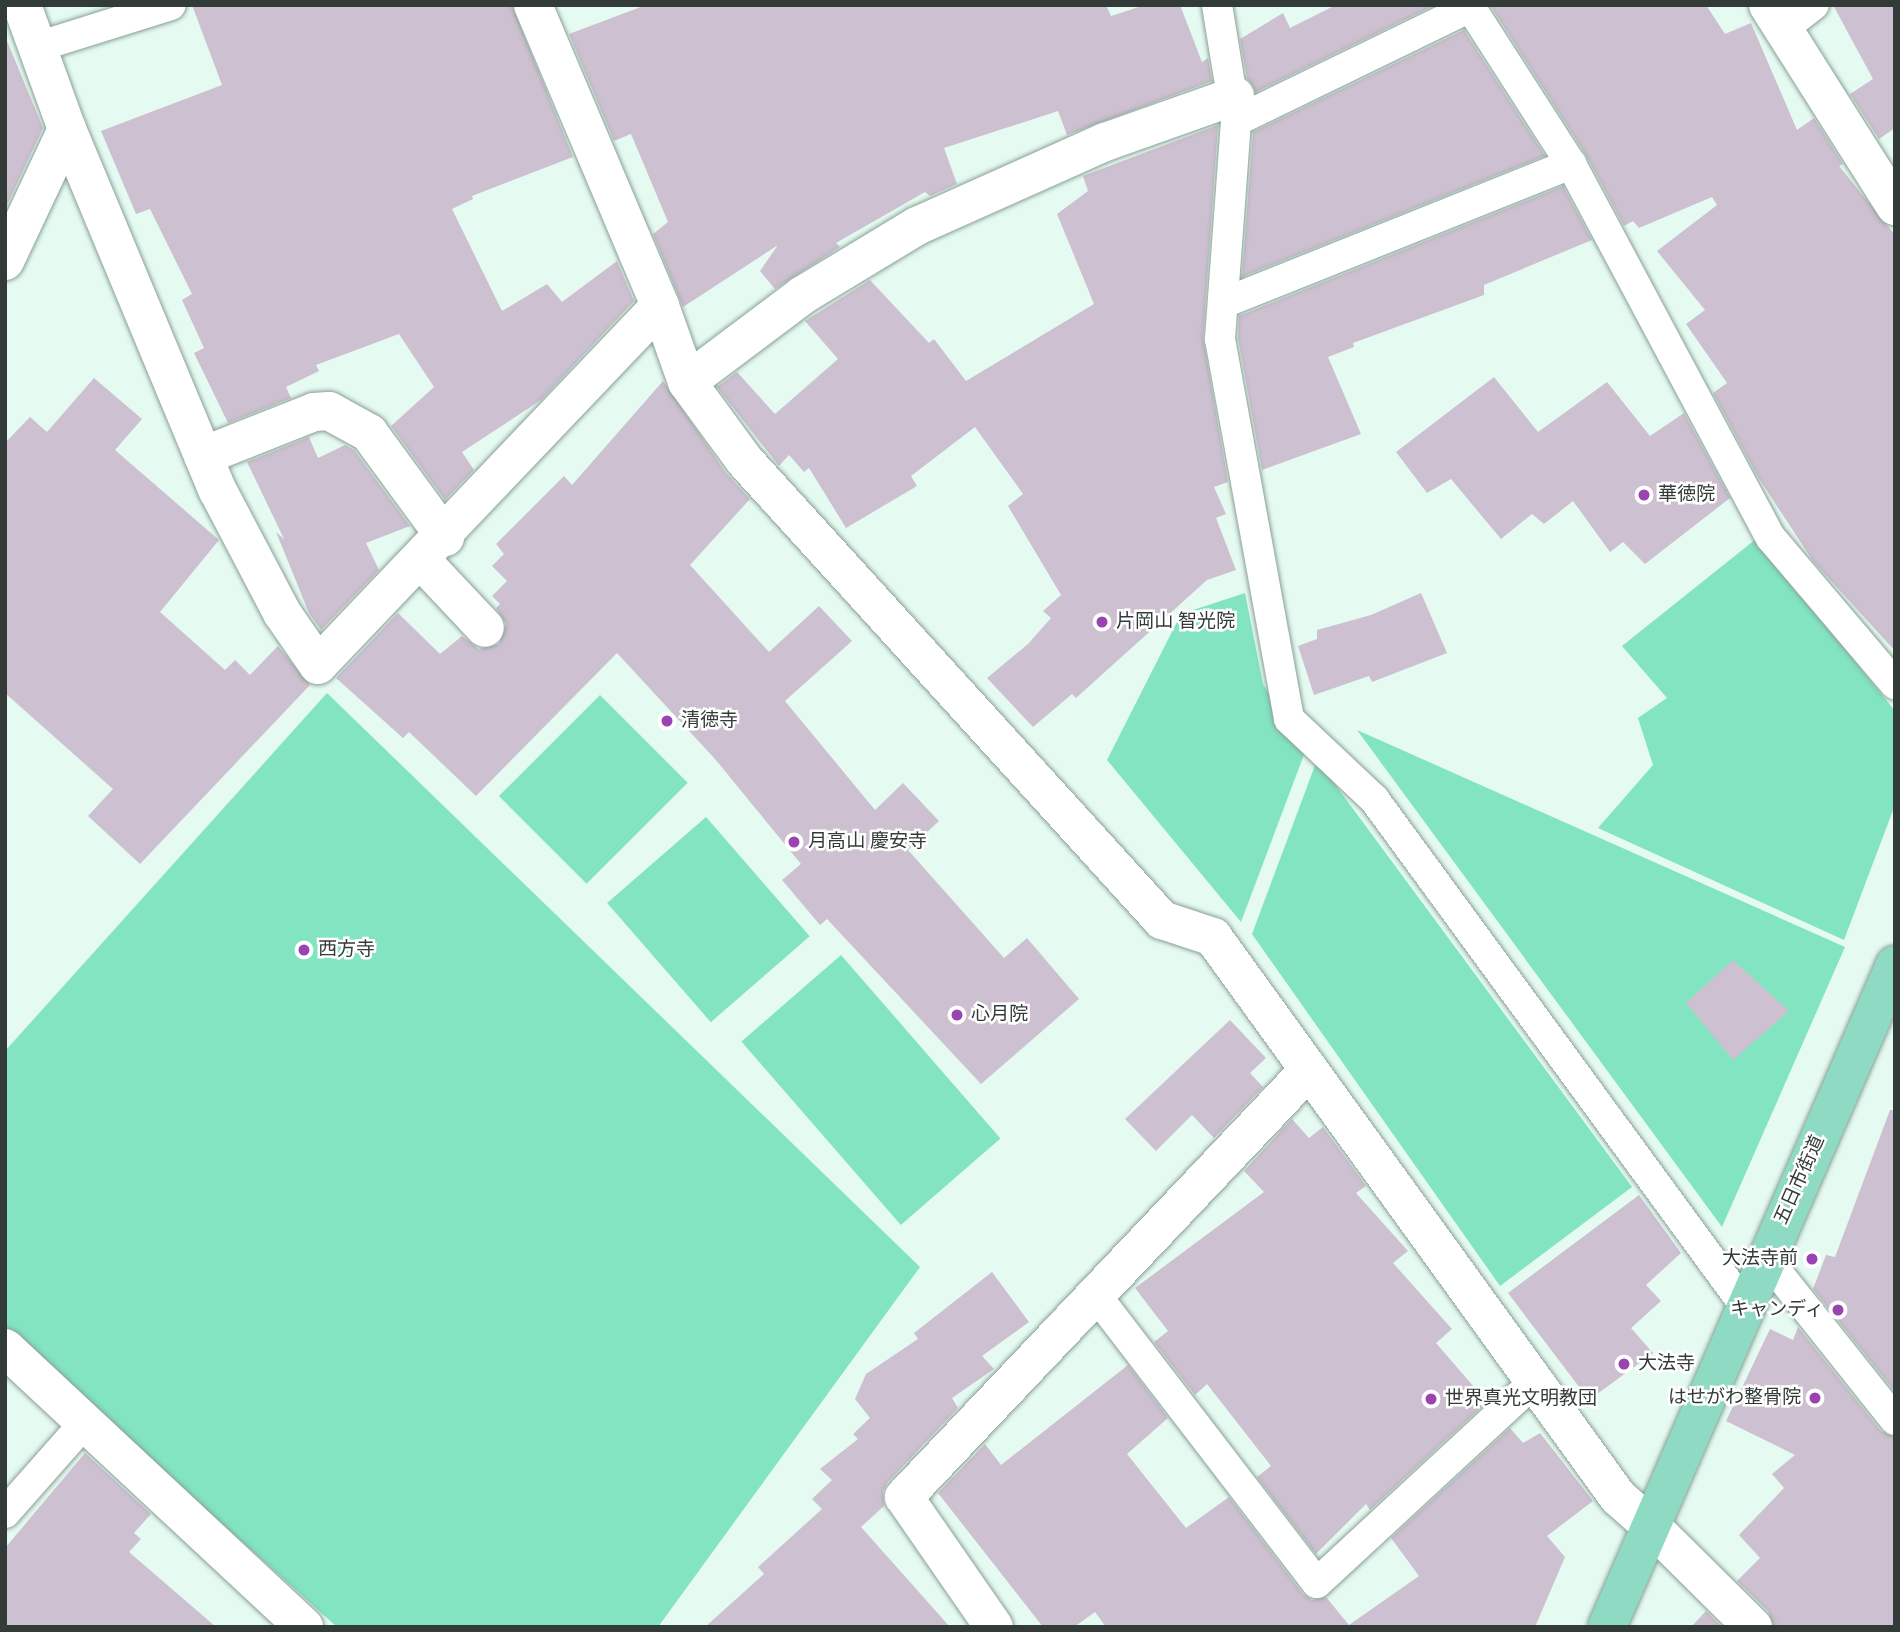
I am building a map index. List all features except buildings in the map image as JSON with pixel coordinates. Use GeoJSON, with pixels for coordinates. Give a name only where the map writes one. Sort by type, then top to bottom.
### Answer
{"type":"FeatureCollection","features":[{"type":"Feature","properties":{"kind":"main road","name":"五日市街道"},"geometry":{"type":"LineString","coordinates":[[1606,1627],[1748,1310],[1766,1258],[1894,968]]}},
{"type":"Feature","properties":{"kind":"street"},"geometry":{"type":"LineString","coordinates":[[22,5],[67,129],[203,456],[282,613],[318,666],[433,549],[660,306]]}},
{"type":"Feature","properties":{"kind":"street"},"geometry":{"type":"LineString","coordinates":[[533,5],[660,306],[687,382],[744,460],[1162,920],[1213,937],[1618,1497],[1753,1627]]}},
{"type":"Feature","properties":{"kind":"street"},"geometry":{"type":"LineString","coordinates":[[1776,17],[1895,206]]}},
{"type":"Feature","properties":{"kind":"street"},"geometry":{"type":"LineString","coordinates":[[687,382],[803,295],[917,226],[1105,142],[1236,108]]}},
{"type":"Feature","properties":{"kind":"street"},"geometry":{"type":"LineString","coordinates":[[5,261],[67,129]]}},
{"type":"Feature","properties":{"kind":"street"},"geometry":{"type":"LineString","coordinates":[[203,456],[314,412],[329,411],[369,433],[433,549],[485,628]]}},
{"type":"Feature","properties":{"kind":"street"},"geometry":{"type":"LineString","coordinates":[[994,1627],[904,1497],[1308,1071]]}},
{"type":"Feature","properties":{"kind":"street"},"geometry":{"type":"LineString","coordinates":[[5,1348],[304,1627]]}},
{"type":"Feature","properties":{"kind":"lane"},"geometry":{"type":"LineString","coordinates":[[37,47],[171,5]]}},
{"type":"Feature","properties":{"kind":"lane"},"geometry":{"type":"LineString","coordinates":[[1217,5],[1236,108],[1226,302],[1220,340],[1289,719],[1374,799],[1748,1310]]}},
{"type":"Feature","properties":{"kind":"lane"},"geometry":{"type":"LineString","coordinates":[[1776,17],[1814,5]]}},
{"type":"Feature","properties":{"kind":"lane"},"geometry":{"type":"LineString","coordinates":[[1236,108],[1469,6],[1571,164],[1771,538],[1895,684]]}},
{"type":"Feature","properties":{"kind":"lane"},"geometry":{"type":"LineString","coordinates":[[1226,302],[1571,164]]}},
{"type":"Feature","properties":{"kind":"lane"},"geometry":{"type":"LineString","coordinates":[[1766,1258],[1895,1420]]}},
{"type":"Feature","properties":{"kind":"lane"},"geometry":{"type":"LineString","coordinates":[[1095,1294],[1317,1583],[1534,1382]]}},
{"type":"Feature","properties":{"kind":"lane"},"geometry":{"type":"LineString","coordinates":[[5,1513],[86,1421]]}},
{"type":"Feature","properties":{"kind":"green space"},"geometry":{"type":"Polygon","coordinates":[[[1756,539],[1895,711],[1895,805],[1844,940],[1598,828],[1653,765],[1638,718],[1667,698],[1622,646],[1756,539]]]}},
{"type":"Feature","properties":{"kind":"green space"},"geometry":{"type":"Polygon","coordinates":[[[1245,593],[1263,684],[1305,752],[1241,922],[1107,760],[1181,614],[1245,593]]]}},
{"type":"Feature","properties":{"kind":"green space","name":"西方寺"},"geometry":{"type":"Polygon","coordinates":[[[327,693],[920,1267],[658,1627],[337,1627],[5,1329],[5,1051],[327,693]]]}},
{"type":"Feature","properties":{"kind":"green space"},"geometry":{"type":"Polygon","coordinates":[[[600,695],[688,783],[587,884],[499,796],[600,695]]]}},
{"type":"Feature","properties":{"kind":"green space"},"geometry":{"type":"Polygon","coordinates":[[[1357,730],[1845,947],[1722,1227],[1357,730]]]}},
{"type":"Feature","properties":{"kind":"green space"},"geometry":{"type":"Polygon","coordinates":[[[1317,760],[1632,1187],[1500,1286],[1252,934],[1317,760]]]}},
{"type":"Feature","properties":{"kind":"green space"},"geometry":{"type":"Polygon","coordinates":[[[706,817],[810,936],[711,1022],[607,903],[706,817]]]}},
{"type":"Feature","properties":{"kind":"green space"},"geometry":{"type":"Polygon","coordinates":[[[841,955],[1000,1138],[901,1225],[741,1042],[841,955]]]}},
{"type":"Feature","properties":{"kind":"place","name":"華徳院"},"geometry":{"type":"Point","coordinates":[1644,495]}},
{"type":"Feature","properties":{"kind":"place","name":"片岡山 智光院"},"geometry":{"type":"Point","coordinates":[1102,622]}},
{"type":"Feature","properties":{"kind":"place","name":"清徳寺"},"geometry":{"type":"Point","coordinates":[667,721]}},
{"type":"Feature","properties":{"kind":"place","name":"月高山 慶安寺"},"geometry":{"type":"Point","coordinates":[794,842]}},
{"type":"Feature","properties":{"kind":"place","name":"西方寺"},"geometry":{"type":"Point","coordinates":[304,950]}},
{"type":"Feature","properties":{"kind":"place","name":"心月院"},"geometry":{"type":"Point","coordinates":[957,1015]}},
{"type":"Feature","properties":{"kind":"place","name":"大法寺前"},"geometry":{"type":"Point","coordinates":[1812,1259]}},
{"type":"Feature","properties":{"kind":"place","name":"キャンディ"},"geometry":{"type":"Point","coordinates":[1838,1310]}},
{"type":"Feature","properties":{"kind":"place","name":"大法寺"},"geometry":{"type":"Point","coordinates":[1624,1364]}},
{"type":"Feature","properties":{"kind":"place","name":"はせがわ整骨院"},"geometry":{"type":"Point","coordinates":[1815,1398]}},
{"type":"Feature","properties":{"kind":"place","name":"世界真光文明教団"},"geometry":{"type":"Point","coordinates":[1431,1399]}}]}
